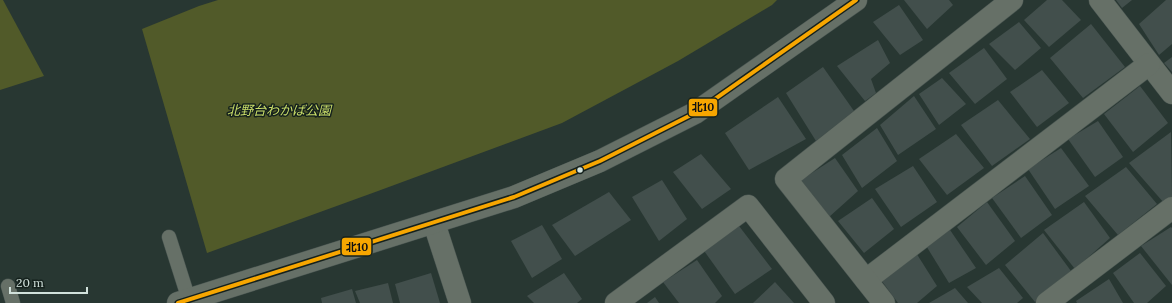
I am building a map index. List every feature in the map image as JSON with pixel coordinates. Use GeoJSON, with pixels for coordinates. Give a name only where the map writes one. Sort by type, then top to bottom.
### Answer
{"type":"FeatureCollection","features":[{"type":"Feature","properties":{"kind":"street"},"geometry":{"type":"LineString","coordinates":[[184,301],[434,223],[521,194],[600,161],[695,113],[856,0]]}},
{"type":"Feature","properties":{"kind":"street"},"geometry":{"type":"LineString","coordinates":[[884,303],[786,180],[1012,0]]}},
{"type":"Feature","properties":{"kind":"street"},"geometry":{"type":"LineString","coordinates":[[1100,0],[1172,93]]}},
{"type":"Feature","properties":{"kind":"street"},"geometry":{"type":"LineString","coordinates":[[866,280],[1149,64]]}},
{"type":"Feature","properties":{"kind":"street"},"geometry":{"type":"LineString","coordinates":[[616,303],[748,206],[824,303]]}},
{"type":"Feature","properties":{"kind":"street"},"geometry":{"type":"LineString","coordinates":[[1048,303],[1172,208]]}},
{"type":"Feature","properties":{"kind":"street"},"geometry":{"type":"LineString","coordinates":[[434,223],[460,303]]}},
{"type":"Feature","properties":{"kind":"lane"},"geometry":{"type":"LineString","coordinates":[[169,237],[184,301]]}},
{"type":"Feature","properties":{"kind":"lane"},"geometry":{"type":"LineString","coordinates":[[8,286],[13,303]]}},
{"type":"Feature","properties":{"kind":"green space"},"geometry":{"type":"Polygon","coordinates":[[[0,0],[3,0],[44,76],[0,90],[0,0]]]}},
{"type":"Feature","properties":{"kind":"green space","name":"北野台わかば公園"},"geometry":{"type":"Polygon","coordinates":[[[218,0],[777,0],[772,5],[678,61],[562,123],[207,253],[142,29],[218,0]]]}},
{"type":"Feature","properties":{"kind":"building"},"geometry":{"type":"Polygon","coordinates":[[[904,0],[949,0],[953,5],[927,29],[904,0]]]}},
{"type":"Feature","properties":{"kind":"building"},"geometry":{"type":"Polygon","coordinates":[[[1047,0],[1062,0],[1081,20],[1049,47],[1024,20],[1047,0]]]}},
{"type":"Feature","properties":{"kind":"building"},"geometry":{"type":"Polygon","coordinates":[[[1116,0],[1132,0],[1122,8],[1116,0]]]}},
{"type":"Feature","properties":{"kind":"building"},"geometry":{"type":"Polygon","coordinates":[[[1166,0],[1172,0],[1172,44],[1159,55],[1139,24],[1166,0]]]}},
{"type":"Feature","properties":{"kind":"building"},"geometry":{"type":"Polygon","coordinates":[[[899,5],[923,40],[900,55],[873,22],[899,5]]]}},
{"type":"Feature","properties":{"kind":"building"},"geometry":{"type":"Polygon","coordinates":[[[1019,22],[1041,48],[1015,70],[989,44],[1019,22]]]}},
{"type":"Feature","properties":{"kind":"building"},"geometry":{"type":"Polygon","coordinates":[[[1091,24],[1125,67],[1083,98],[1050,58],[1091,24]]]}},
{"type":"Feature","properties":{"kind":"building"},"geometry":{"type":"Polygon","coordinates":[[[878,40],[890,63],[871,79],[876,93],[865,101],[837,66],[878,40]]]}},
{"type":"Feature","properties":{"kind":"building"},"geometry":{"type":"Polygon","coordinates":[[[984,48],[1007,79],[975,104],[949,73],[984,48]]]}},
{"type":"Feature","properties":{"kind":"building"},"geometry":{"type":"Polygon","coordinates":[[[1172,57],[1172,72],[1164,63],[1172,57]]]}},
{"type":"Feature","properties":{"kind":"building"},"geometry":{"type":"Polygon","coordinates":[[[823,67],[854,111],[816,141],[786,93],[823,67]]]}},
{"type":"Feature","properties":{"kind":"building"},"geometry":{"type":"Polygon","coordinates":[[[1042,70],[1069,103],[1037,127],[1010,92],[1042,70]]]}},
{"type":"Feature","properties":{"kind":"building"},"geometry":{"type":"Polygon","coordinates":[[[942,78],[966,104],[939,125],[919,94],[942,78]]]}},
{"type":"Feature","properties":{"kind":"building"},"geometry":{"type":"Polygon","coordinates":[[[1140,86],[1168,123],[1133,152],[1104,114],[1140,86]]]}},
{"type":"Feature","properties":{"kind":"building"},"geometry":{"type":"Polygon","coordinates":[[[914,96],[936,129],[898,155],[880,125],[914,96]]]}},
{"type":"Feature","properties":{"kind":"building"},"geometry":{"type":"Polygon","coordinates":[[[778,97],[806,139],[749,170],[725,133],[778,97]]]}},
{"type":"Feature","properties":{"kind":"building"},"geometry":{"type":"Polygon","coordinates":[[[998,100],[1030,139],[992,166],[961,125],[998,100]]]}},
{"type":"Feature","properties":{"kind":"building"},"geometry":{"type":"Polygon","coordinates":[[[1098,121],[1123,157],[1095,177],[1068,139],[1098,121]]]}},
{"type":"Feature","properties":{"kind":"building"},"geometry":{"type":"Polygon","coordinates":[[[877,128],[897,161],[862,188],[842,155],[877,128]]]}},
{"type":"Feature","properties":{"kind":"building"},"geometry":{"type":"Polygon","coordinates":[[[1171,132],[1172,197],[1164,203],[1129,163],[1171,132]]]}},
{"type":"Feature","properties":{"kind":"building"},"geometry":{"type":"Polygon","coordinates":[[[956,134],[984,168],[947,195],[919,159],[956,134]]]}},
{"type":"Feature","properties":{"kind":"building"},"geometry":{"type":"Polygon","coordinates":[[[1061,148],[1089,186],[1055,209],[1028,169],[1061,148]]]}},
{"type":"Feature","properties":{"kind":"building"},"geometry":{"type":"Polygon","coordinates":[[[701,154],[731,189],[702,209],[673,172],[701,154]]]}},
{"type":"Feature","properties":{"kind":"building"},"geometry":{"type":"Polygon","coordinates":[[[835,158],[858,191],[829,217],[801,180],[835,158]]]}},
{"type":"Feature","properties":{"kind":"building"},"geometry":{"type":"Polygon","coordinates":[[[913,166],[937,202],[901,227],[875,189],[913,166]]]}},
{"type":"Feature","properties":{"kind":"building"},"geometry":{"type":"Polygon","coordinates":[[[1126,167],[1157,204],[1118,235],[1085,196],[1126,167]]]}},
{"type":"Feature","properties":{"kind":"building"},"geometry":{"type":"Polygon","coordinates":[[[1025,176],[1052,215],[1021,238],[992,198],[1025,176]]]}},
{"type":"Feature","properties":{"kind":"building"},"geometry":{"type":"Polygon","coordinates":[[[662,180],[687,219],[659,241],[632,197],[662,180]]]}},
{"type":"Feature","properties":{"kind":"building"},"geometry":{"type":"Polygon","coordinates":[[[609,192],[631,220],[575,256],[552,225],[609,192]]]}},
{"type":"Feature","properties":{"kind":"building"},"geometry":{"type":"Polygon","coordinates":[[[872,198],[894,229],[864,253],[838,221],[872,198]]]}},
{"type":"Feature","properties":{"kind":"building"},"geometry":{"type":"Polygon","coordinates":[[[987,202],[1015,241],[986,265],[957,227],[987,202]]]}},
{"type":"Feature","properties":{"kind":"building"},"geometry":{"type":"Polygon","coordinates":[[[1084,202],[1110,238],[1075,269],[1044,230],[1084,202]]]}},
{"type":"Feature","properties":{"kind":"building"},"geometry":{"type":"Polygon","coordinates":[[[542,225],[562,259],[532,278],[511,241],[542,225]]]}},
{"type":"Feature","properties":{"kind":"building"},"geometry":{"type":"Polygon","coordinates":[[[739,226],[772,269],[735,294],[702,248],[739,226]]]}},
{"type":"Feature","properties":{"kind":"building"},"geometry":{"type":"Polygon","coordinates":[[[948,227],[976,268],[949,283],[925,244],[948,227]]]}},
{"type":"Feature","properties":{"kind":"building"},"geometry":{"type":"Polygon","coordinates":[[[1171,227],[1172,228],[1172,285],[1141,246],[1171,227]]]}},
{"type":"Feature","properties":{"kind":"building"},"geometry":{"type":"Polygon","coordinates":[[[1043,233],[1071,271],[1035,302],[1005,265],[1043,233]]]}},
{"type":"Feature","properties":{"kind":"building"},"geometry":{"type":"Polygon","coordinates":[[[913,248],[937,286],[917,303],[898,303],[876,273],[913,248]]]}},
{"type":"Feature","properties":{"kind":"building"},"geometry":{"type":"Polygon","coordinates":[[[1140,253],[1166,286],[1147,303],[1134,303],[1113,273],[1140,253]]]}},
{"type":"Feature","properties":{"kind":"building"},"geometry":{"type":"Polygon","coordinates":[[[697,260],[722,296],[715,303],[679,303],[663,282],[697,260]]]}},
{"type":"Feature","properties":{"kind":"building"},"geometry":{"type":"Polygon","coordinates":[[[999,268],[1023,298],[1017,303],[982,303],[967,287],[999,268]]]}},
{"type":"Feature","properties":{"kind":"building"},"geometry":{"type":"Polygon","coordinates":[[[431,273],[440,303],[400,303],[395,284],[431,273]]]}},
{"type":"Feature","properties":{"kind":"building"},"geometry":{"type":"Polygon","coordinates":[[[564,273],[582,299],[577,303],[534,303],[527,296],[564,273]]]}},
{"type":"Feature","properties":{"kind":"building"},"geometry":{"type":"Polygon","coordinates":[[[1109,279],[1123,303],[1077,303],[1076,301],[1109,279]]]}},
{"type":"Feature","properties":{"kind":"building"},"geometry":{"type":"Polygon","coordinates":[[[775,282],[794,303],[753,303],[775,282]]]}},
{"type":"Feature","properties":{"kind":"building"},"geometry":{"type":"Polygon","coordinates":[[[388,283],[393,303],[360,303],[355,291],[388,283]]]}},
{"type":"Feature","properties":{"kind":"building"},"geometry":{"type":"Polygon","coordinates":[[[955,288],[968,303],[929,303],[955,288]]]}},
{"type":"Feature","properties":{"kind":"building"},"geometry":{"type":"Polygon","coordinates":[[[352,289],[356,303],[322,303],[321,298],[352,289]]]}},
{"type":"Feature","properties":{"kind":"building"},"geometry":{"type":"Polygon","coordinates":[[[655,297],[659,303],[647,303],[655,297]]]}},
{"type":"Feature","properties":{"kind":"transit line","name":"北10"},"geometry":{"type":"LineString","coordinates":[[178,303],[514,197],[600,161],[695,113],[856,0]]}}]}
